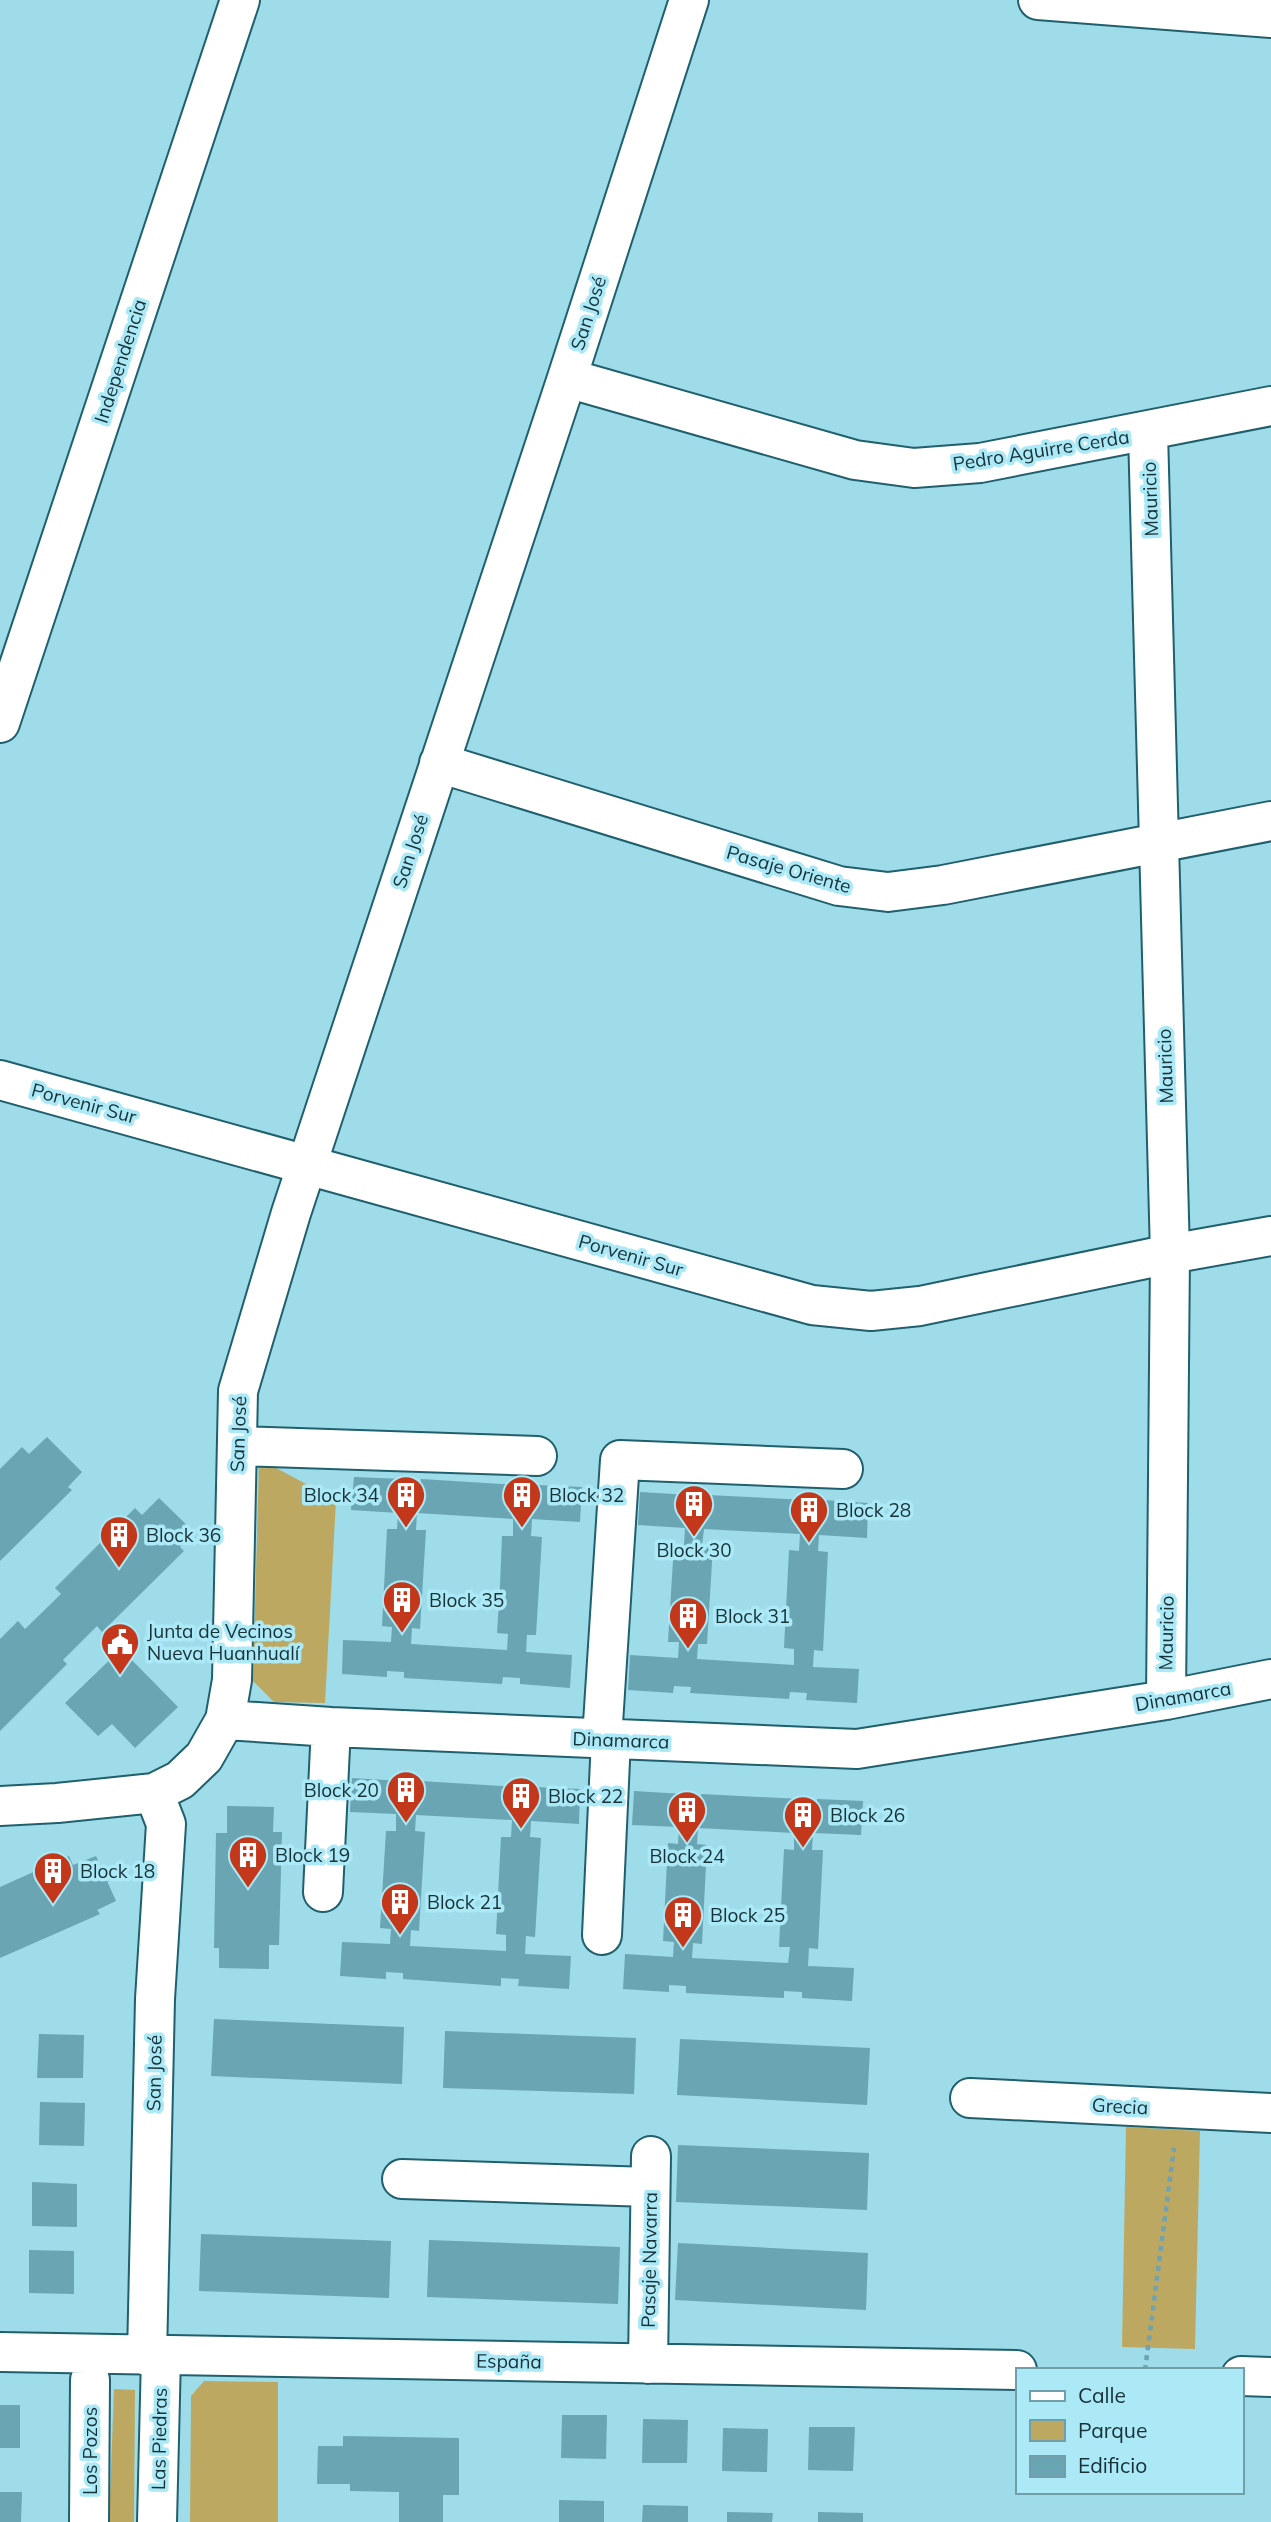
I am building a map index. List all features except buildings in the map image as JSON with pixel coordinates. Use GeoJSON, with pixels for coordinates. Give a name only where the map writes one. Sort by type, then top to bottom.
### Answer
{"type":"FeatureCollection","features":[{"type":"Feature","properties":{"kind":"street","name":"Independencia"},"geometry":{"type":"LineString","coordinates":[[0,723],[240,0]]}},
{"type":"Feature","properties":{"kind":"street","name":"San José"},"geometry":{"type":"LineString","coordinates":[[225,1720],[232,1680],[238,1391],[291,1213],[309,1165],[689,0]]}},
{"type":"Feature","properties":{"kind":"street"},"geometry":{"type":"LineString","coordinates":[[1038,0],[1105,3],[1271,19]]}},
{"type":"Feature","properties":{"kind":"street","name":"Pedro Aguirre Cerda"},"geometry":{"type":"LineString","coordinates":[[567,378],[855,460],[914,468],[981,463],[1271,407]]}},
{"type":"Feature","properties":{"kind":"street","name":"Mauricio"},"geometry":{"type":"LineString","coordinates":[[1148,432],[1170,1254],[1166,1700]]}},
{"type":"Feature","properties":{"kind":"street","name":"Pasaje Oriente"},"geometry":{"type":"LineString","coordinates":[[439,763],[839,886],[888,892],[943,885],[1271,821]]}},
{"type":"Feature","properties":{"kind":"street","name":"Porvenir Sur"},"geometry":{"type":"LineString","coordinates":[[0,1080],[812,1306],[870,1311],[919,1306],[1271,1236]]}},
{"type":"Feature","properties":{"kind":"street"},"geometry":{"type":"LineString","coordinates":[[237,1446],[537,1456]]}},
{"type":"Feature","properties":{"kind":"street"},"geometry":{"type":"LineString","coordinates":[[601,1935],[606,1739],[620,1460],[843,1469]]}},
{"type":"Feature","properties":{"kind":"street","name":"Dinamarca"},"geometry":{"type":"LineString","coordinates":[[225,1720],[331,1727],[857,1749],[1166,1700],[1271,1679]]}},
{"type":"Feature","properties":{"kind":"street"},"geometry":{"type":"LineString","coordinates":[[0,1806],[57,1804],[154,1793],[180,1780],[204,1758],[225,1720]]}},
{"type":"Feature","properties":{"kind":"street"},"geometry":{"type":"LineString","coordinates":[[323,1892],[331,1727]]}},
{"type":"Feature","properties":{"kind":"street","name":"San José"},"geometry":{"type":"LineString","coordinates":[[154,1793],[166,1824],[155,1999],[154,2356]]}},
{"type":"Feature","properties":{"kind":"street","name":"Grecia"},"geometry":{"type":"LineString","coordinates":[[970,2098],[1271,2113]]}},
{"type":"Feature","properties":{"kind":"street","name":"Pasaje Navarra"},"geometry":{"type":"LineString","coordinates":[[402,2179],[651,2171],[648,2364]]}},
{"type":"Feature","properties":{"kind":"street","name":"España"},"geometry":{"type":"LineString","coordinates":[[0,2352],[1016,2371]]}},
{"type":"Feature","properties":{"kind":"street","name":"Las Piedras"},"geometry":{"type":"LineString","coordinates":[[154,2356],[157,2522]]}},
{"type":"Feature","properties":{"kind":"street"},"geometry":{"type":"LineString","coordinates":[[1243,2376],[1271,2377]]}},
{"type":"Feature","properties":{"kind":"street","name":"Los Pozos"},"geometry":{"type":"LineString","coordinates":[[89,2522],[90,2380]]}},
{"type":"Feature","properties":{"kind":"path"},"geometry":{"type":"LineString","coordinates":[[1145,2368],[1179,2109]]}},
{"type":"Feature","properties":{"kind":"green space"},"geometry":{"type":"Polygon","coordinates":[[[263,1461],[336,1500],[325,1703],[274,1702],[253,1681],[259,1462],[263,1461]]]}},
{"type":"Feature","properties":{"kind":"green space"},"geometry":{"type":"Polygon","coordinates":[[[1126,2127],[1200,2131],[1195,2349],[1122,2347],[1126,2127]]]}},
{"type":"Feature","properties":{"kind":"green space"},"geometry":{"type":"Polygon","coordinates":[[[204,2381],[278,2382],[278,2522],[190,2522],[191,2396],[204,2381]]]}},
{"type":"Feature","properties":{"kind":"green space"},"geometry":{"type":"Polygon","coordinates":[[[114,2389],[135,2390],[134,2522],[109,2522],[114,2389]]]}},
{"type":"Feature","properties":{"kind":"place","name":"Block 34"},"geometry":{"type":"Point","coordinates":[406,1529]}},
{"type":"Feature","properties":{"kind":"place","name":"Block 32"},"geometry":{"type":"Point","coordinates":[522,1529]}},
{"type":"Feature","properties":{"kind":"place","name":"Block 30"},"geometry":{"type":"Point","coordinates":[694,1538]}},
{"type":"Feature","properties":{"kind":"place","name":"Block 28"},"geometry":{"type":"Point","coordinates":[809,1544]}},
{"type":"Feature","properties":{"kind":"place","name":"Block 36"},"geometry":{"type":"Point","coordinates":[119,1569]}},
{"type":"Feature","properties":{"kind":"place","name":"Block 35"},"geometry":{"type":"Point","coordinates":[402,1634]}},
{"type":"Feature","properties":{"kind":"place","name":"Block 31"},"geometry":{"type":"Point","coordinates":[688,1650]}},
{"type":"Feature","properties":{"kind":"place","name":"Junta de Vecinos Nueva Huanhualí"},"geometry":{"type":"Point","coordinates":[120,1676]}},
{"type":"Feature","properties":{"kind":"place","name":"Block 20"},"geometry":{"type":"Point","coordinates":[406,1824]}},
{"type":"Feature","properties":{"kind":"place","name":"Block 22"},"geometry":{"type":"Point","coordinates":[521,1830]}},
{"type":"Feature","properties":{"kind":"place","name":"Block 24"},"geometry":{"type":"Point","coordinates":[687,1844]}},
{"type":"Feature","properties":{"kind":"place","name":"Block 26"},"geometry":{"type":"Point","coordinates":[803,1849]}},
{"type":"Feature","properties":{"kind":"place","name":"Block 19"},"geometry":{"type":"Point","coordinates":[248,1889]}},
{"type":"Feature","properties":{"kind":"place","name":"Block 18"},"geometry":{"type":"Point","coordinates":[53,1905]}},
{"type":"Feature","properties":{"kind":"place","name":"Block 21"},"geometry":{"type":"Point","coordinates":[400,1936]}},
{"type":"Feature","properties":{"kind":"place","name":"Block 25"},"geometry":{"type":"Point","coordinates":[683,1949]}}]}
